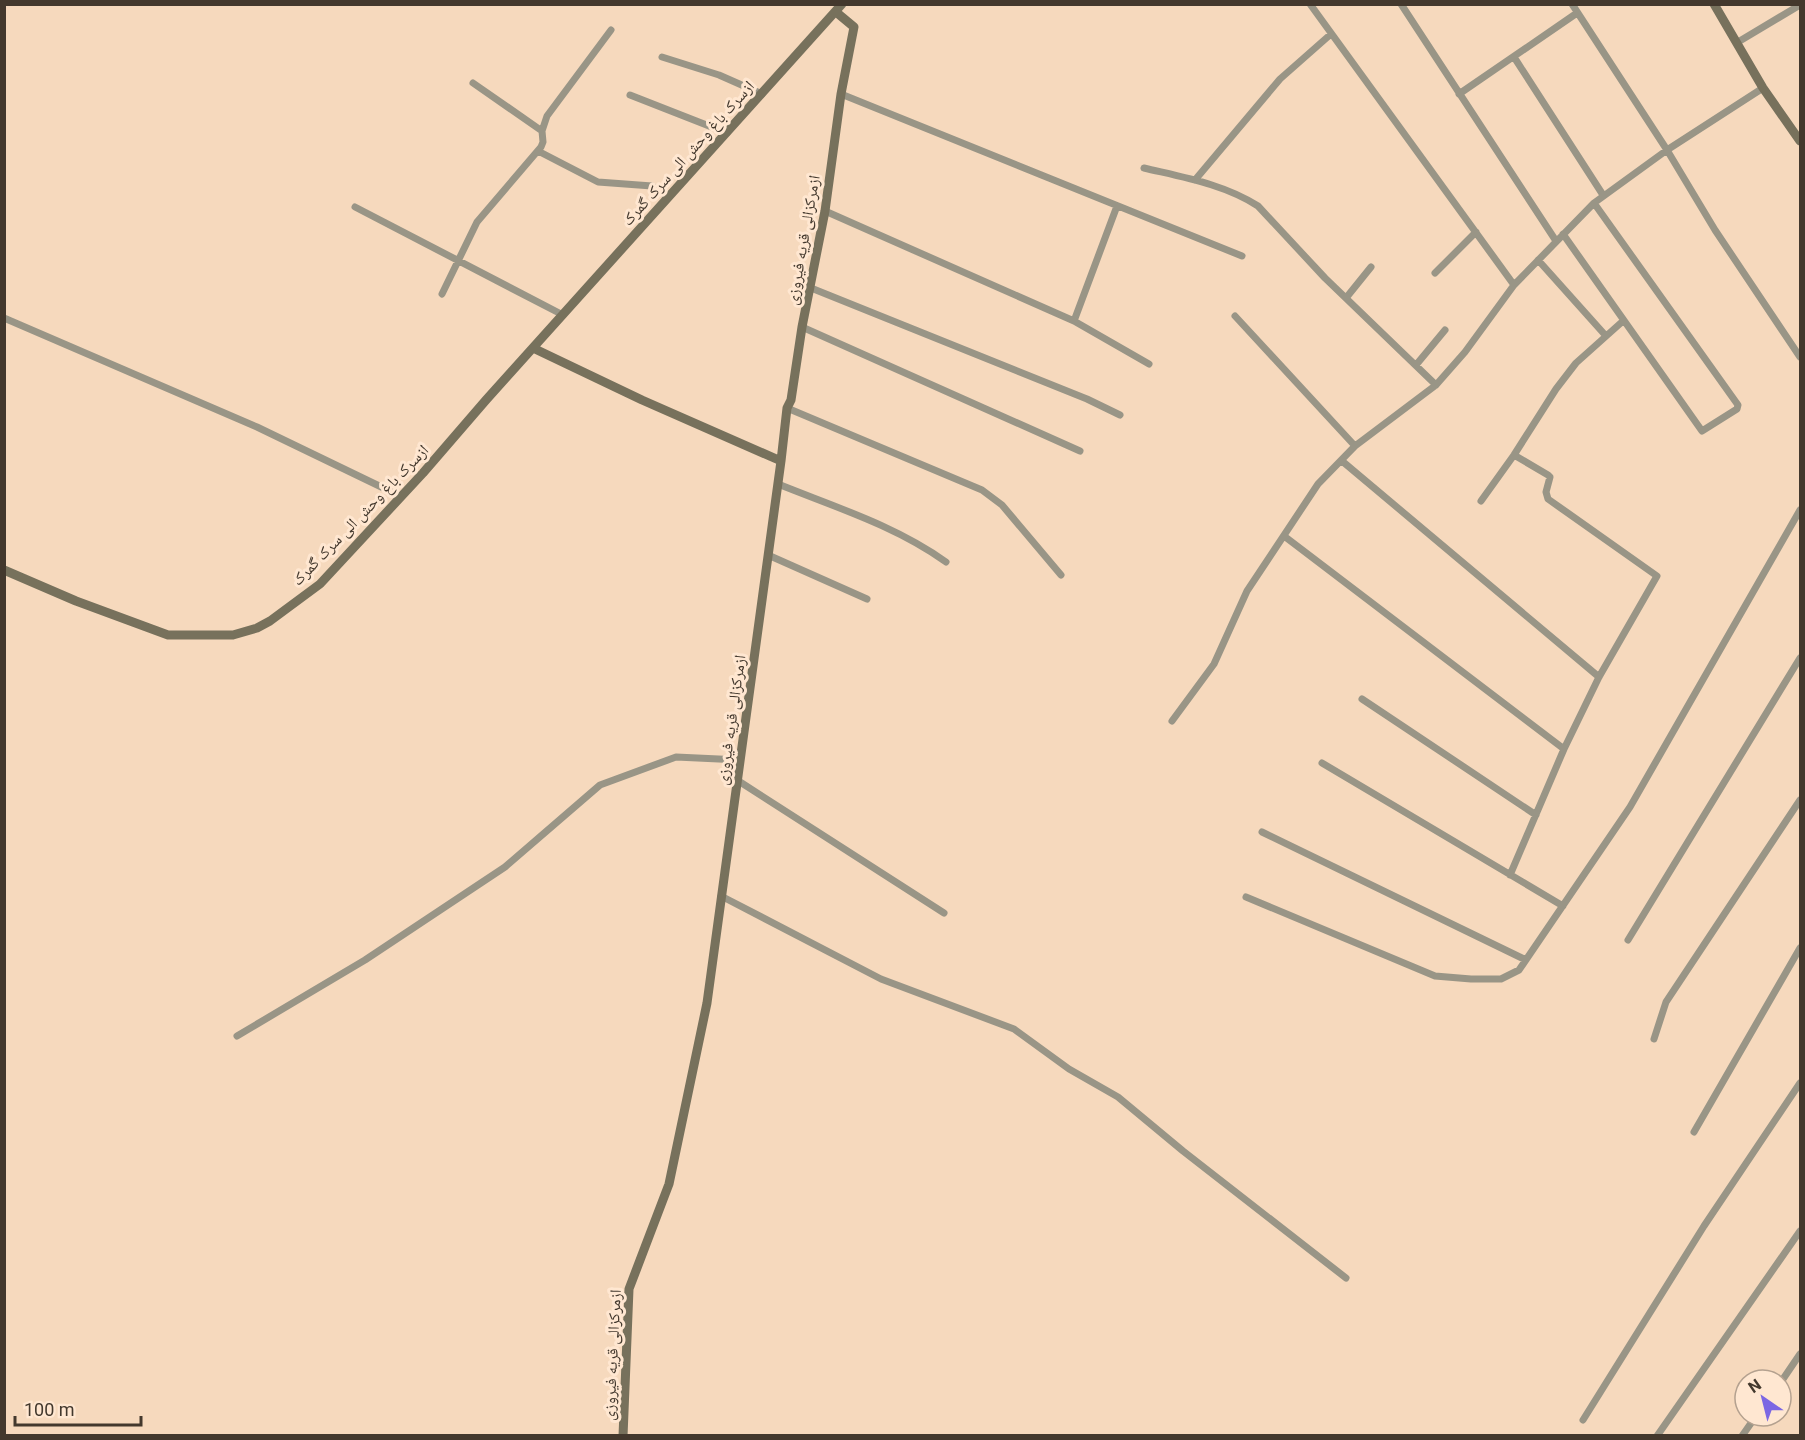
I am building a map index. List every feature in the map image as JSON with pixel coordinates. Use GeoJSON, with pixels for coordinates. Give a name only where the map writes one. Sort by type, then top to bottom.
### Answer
{"type":"FeatureCollection","features":[{"type":"Feature","properties":{"kind":"main road"},"geometry":{"type":"LineString","coordinates":[[1713,4],[1738,42],[1763,88],[1800,141]]}},
{"type":"Feature","properties":{"kind":"main road","name":"ازسرک باغ وحش الی سرک گمرک"},"geometry":{"type":"LineString","coordinates":[[4,570],[76,601],[168,635],[233,635],[257,628],[270,621],[320,584],[423,473],[532,348],[839,8]]}},
{"type":"Feature","properties":{"kind":"main road","name":"ازمرکزالی قریه فیروزی"},"geometry":{"type":"LineString","coordinates":[[623,1436],[629,1289],[669,1184],[707,1003],[787,408],[791,400],[802,327],[825,211],[841,94],[854,27],[839,8]]}},
{"type":"Feature","properties":{"kind":"main road"},"geometry":{"type":"LineString","coordinates":[[532,348],[642,400],[781,461]]}},
{"type":"Feature","properties":{"kind":"street"},"geometry":{"type":"LineString","coordinates":[[1310,4],[1514,285]]}},
{"type":"Feature","properties":{"kind":"street"},"geometry":{"type":"LineString","coordinates":[[1401,4],[1556,241]]}},
{"type":"Feature","properties":{"kind":"street"},"geometry":{"type":"LineString","coordinates":[[1572,4],[1667,150],[1715,230],[1800,357]]}},
{"type":"Feature","properties":{"kind":"street"},"geometry":{"type":"LineString","coordinates":[[1738,42],[1800,5]]}},
{"type":"Feature","properties":{"kind":"street"},"geometry":{"type":"LineString","coordinates":[[1459,94],[1577,13]]}},
{"type":"Feature","properties":{"kind":"street"},"geometry":{"type":"LineString","coordinates":[[442,294],[477,222],[538,151],[543,142],[547,116],[611,30]]}},
{"type":"Feature","properties":{"kind":"street"},"geometry":{"type":"LineString","coordinates":[[1196,180],[1280,79],[1332,34]]}},
{"type":"Feature","properties":{"kind":"street"},"geometry":{"type":"LineString","coordinates":[[662,57],[719,75],[762,94]]}},
{"type":"Feature","properties":{"kind":"street"},"geometry":{"type":"LineString","coordinates":[[1514,57],[1603,195]]}},
{"type":"Feature","properties":{"kind":"street"},"geometry":{"type":"LineString","coordinates":[[473,83],[543,131]]}},
{"type":"Feature","properties":{"kind":"street"},"geometry":{"type":"LineString","coordinates":[[1172,721],[1214,664],[1247,591],[1318,484],[1355,446],[1436,384],[1465,352],[1514,285],[1594,203],[1667,150],[1763,88]]}},
{"type":"Feature","properties":{"kind":"street"},"geometry":{"type":"LineString","coordinates":[[841,94],[1242,256]]}},
{"type":"Feature","properties":{"kind":"street"},"geometry":{"type":"LineString","coordinates":[[630,95],[727,133]]}},
{"type":"Feature","properties":{"kind":"street"},"geometry":{"type":"LineString","coordinates":[[538,151],[598,182],[652,186],[669,197]]}},
{"type":"Feature","properties":{"kind":"street"},"geometry":{"type":"LineString","coordinates":[[1144,168],[1196,180],[1249,200],[1258,206],[1346,298],[1436,384]]}},
{"type":"Feature","properties":{"kind":"street"},"geometry":{"type":"LineString","coordinates":[[1563,234],[1702,431],[1737,409],[1738,405],[1594,203]]}},
{"type":"Feature","properties":{"kind":"street"},"geometry":{"type":"LineString","coordinates":[[1074,321],[1117,206]]}},
{"type":"Feature","properties":{"kind":"street"},"geometry":{"type":"LineString","coordinates":[[355,207],[563,315]]}},
{"type":"Feature","properties":{"kind":"street"},"geometry":{"type":"LineString","coordinates":[[825,211],[1074,321],[1149,364]]}},
{"type":"Feature","properties":{"kind":"street"},"geometry":{"type":"LineString","coordinates":[[1435,273],[1476,232]]}},
{"type":"Feature","properties":{"kind":"street"},"geometry":{"type":"LineString","coordinates":[[1538,260],[1606,336]]}},
{"type":"Feature","properties":{"kind":"street"},"geometry":{"type":"LineString","coordinates":[[1346,298],[1371,267]]}},
{"type":"Feature","properties":{"kind":"street"},"geometry":{"type":"LineString","coordinates":[[811,288],[1087,399],[1120,415]]}},
{"type":"Feature","properties":{"kind":"street"},"geometry":{"type":"LineString","coordinates":[[1235,316],[1355,446]]}},
{"type":"Feature","properties":{"kind":"street"},"geometry":{"type":"LineString","coordinates":[[4,318],[257,427],[400,496]]}},
{"type":"Feature","properties":{"kind":"street"},"geometry":{"type":"LineString","coordinates":[[1481,501],[1576,363],[1623,321]]}},
{"type":"Feature","properties":{"kind":"street"},"geometry":{"type":"LineString","coordinates":[[802,327],[1080,451]]}},
{"type":"Feature","properties":{"kind":"street"},"geometry":{"type":"LineString","coordinates":[[1416,365],[1445,330]]}},
{"type":"Feature","properties":{"kind":"street"},"geometry":{"type":"LineString","coordinates":[[787,408],[982,490],[1002,505],[1061,575]]}},
{"type":"Feature","properties":{"kind":"street"},"geometry":{"type":"LineString","coordinates":[[1510,875],[1564,749],[1599,677],[1657,576],[1548,500],[1546,492],[1550,477],[1514,455]]}},
{"type":"Feature","properties":{"kind":"street"},"geometry":{"type":"LineString","coordinates":[[1342,461],[1599,677]]}},
{"type":"Feature","properties":{"kind":"street"},"geometry":{"type":"LineString","coordinates":[[778,484],[900,535],[946,562]]}},
{"type":"Feature","properties":{"kind":"street"},"geometry":{"type":"LineString","coordinates":[[1246,897],[1435,976],[1471,980],[1501,979],[1519,970],[1630,807],[1800,510]]}},
{"type":"Feature","properties":{"kind":"street"},"geometry":{"type":"LineString","coordinates":[[1284,536],[1564,749]]}},
{"type":"Feature","properties":{"kind":"street"},"geometry":{"type":"LineString","coordinates":[[768,555],[867,599]]}},
{"type":"Feature","properties":{"kind":"street"},"geometry":{"type":"LineString","coordinates":[[1629,940],[1800,658]]}},
{"type":"Feature","properties":{"kind":"street"},"geometry":{"type":"LineString","coordinates":[[1362,699],[1536,815]]}},
{"type":"Feature","properties":{"kind":"street"},"geometry":{"type":"LineString","coordinates":[[237,1036],[365,960],[496,873],[600,785],[676,757],[740,760]]}},
{"type":"Feature","properties":{"kind":"street"},"geometry":{"type":"LineString","coordinates":[[1322,763],[1563,906]]}},
{"type":"Feature","properties":{"kind":"street"},"geometry":{"type":"LineString","coordinates":[[737,780],[944,913]]}},
{"type":"Feature","properties":{"kind":"street"},"geometry":{"type":"LineString","coordinates":[[1654,1040],[1666,1002],[1800,800]]}},
{"type":"Feature","properties":{"kind":"street"},"geometry":{"type":"LineString","coordinates":[[1262,832],[1526,960]]}},
{"type":"Feature","properties":{"kind":"street"},"geometry":{"type":"LineString","coordinates":[[721,896],[881,979],[1014,1029],[1069,1069],[1118,1097],[1183,1151],[1346,1278]]}},
{"type":"Feature","properties":{"kind":"street"},"geometry":{"type":"LineString","coordinates":[[1694,1132],[1800,948]]}},
{"type":"Feature","properties":{"kind":"street"},"geometry":{"type":"LineString","coordinates":[[1583,1420],[1704,1226],[1800,1083]]}},
{"type":"Feature","properties":{"kind":"street"},"geometry":{"type":"LineString","coordinates":[[1657,1436],[1800,1231]]}},
{"type":"Feature","properties":{"kind":"street"},"geometry":{"type":"LineString","coordinates":[[1790,1368],[1800,1354]]}}]}
